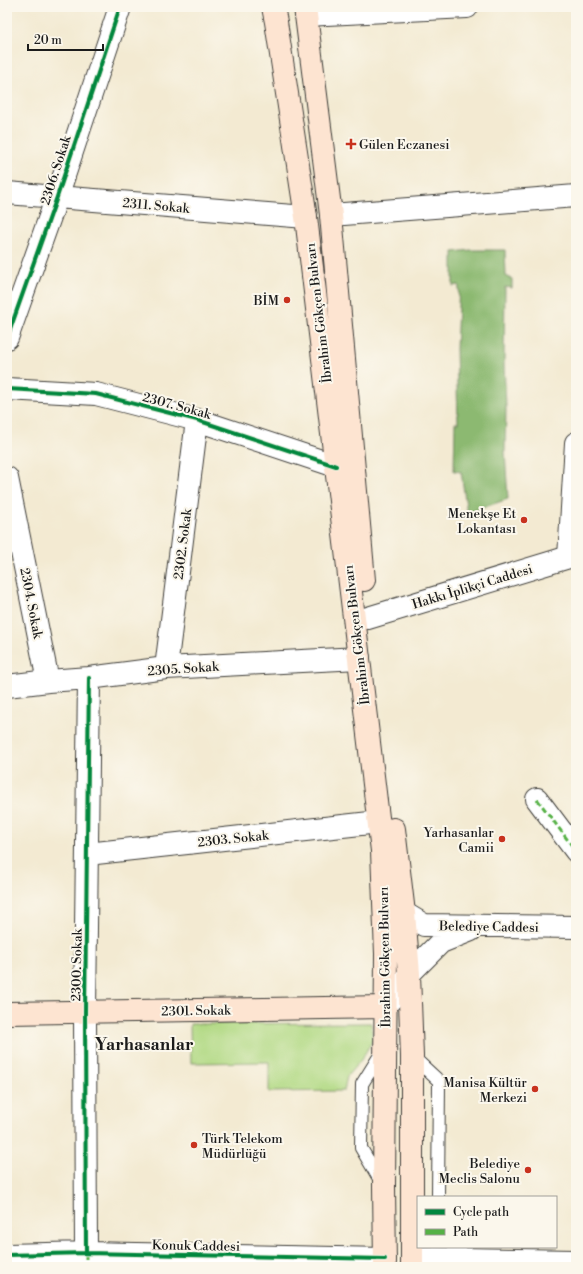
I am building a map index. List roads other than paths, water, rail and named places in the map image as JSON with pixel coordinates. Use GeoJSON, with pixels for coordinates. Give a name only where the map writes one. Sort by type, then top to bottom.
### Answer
{"type":"FeatureCollection","features":[{"type":"Feature","properties":{"kind":"main road","name":"İbrahim Gökçen Bulvarı"},"geometry":{"type":"LineString","coordinates":[[273,7],[306,217],[382,851],[386,954],[384,1186],[385,1263]]}},
{"type":"Feature","properties":{"kind":"main road","name":"İbrahim Gökçen Bulvarı"},"geometry":{"type":"LineString","coordinates":[[306,11],[331,215],[368,618],[404,913],[412,1056],[414,1257]]}},
{"type":"Feature","properties":{"kind":"main road","name":"2301. Sokak"},"geometry":{"type":"LineString","coordinates":[[7,1012],[385,1007]]}},
{"type":"Feature","properties":{"kind":"main road"},"geometry":{"type":"LineString","coordinates":[[385,1263],[414,1257]]}},
{"type":"Feature","properties":{"kind":"street","name":"2306. Sokak"},"geometry":{"type":"LineString","coordinates":[[7,338],[57,197],[120,7]]}},
{"type":"Feature","properties":{"kind":"street"},"geometry":{"type":"LineString","coordinates":[[306,11],[467,7]]}},
{"type":"Feature","properties":{"kind":"street","name":"2311. Sokak"},"geometry":{"type":"LineString","coordinates":[[7,193],[306,217]]}},
{"type":"Feature","properties":{"kind":"street"},"geometry":{"type":"LineString","coordinates":[[331,215],[576,196]]}},
{"type":"Feature","properties":{"kind":"street","name":"2307. Sokak"},"geometry":{"type":"LineString","coordinates":[[7,389],[96,394],[197,420],[336,466]]}},
{"type":"Feature","properties":{"kind":"street","name":"2302. Sokak"},"geometry":{"type":"LineString","coordinates":[[166,668],[197,420]]}},
{"type":"Feature","properties":{"kind":"street"},"geometry":{"type":"LineString","coordinates":[[573,557],[576,443]]}},
{"type":"Feature","properties":{"kind":"street","name":"2304. Sokak"},"geometry":{"type":"LineString","coordinates":[[7,478],[48,681]]}},
{"type":"Feature","properties":{"kind":"street","name":"Hakkı İplikçi Caddesi"},"geometry":{"type":"LineString","coordinates":[[368,618],[573,557]]}},
{"type":"Feature","properties":{"kind":"street","name":"2305. Sokak"},"geometry":{"type":"LineString","coordinates":[[7,686],[89,678],[166,668],[359,658]]}},
{"type":"Feature","properties":{"kind":"street","name":"2300. Sokak"},"geometry":{"type":"LineString","coordinates":[[86,1260],[85,1012],[89,678]]}},
{"type":"Feature","properties":{"kind":"street"},"geometry":{"type":"LineString","coordinates":[[537,799],[576,851]]}},
{"type":"Feature","properties":{"kind":"street","name":"2303. Sokak"},"geometry":{"type":"LineString","coordinates":[[87,854],[379,822]]}},
{"type":"Feature","properties":{"kind":"street","name":"Belediye Caddesi"},"geometry":{"type":"LineString","coordinates":[[404,913],[424,925],[576,927]]}},
{"type":"Feature","properties":{"kind":"street"},"geometry":{"type":"LineString","coordinates":[[385,1007],[408,974],[441,942],[480,926]]}},
{"type":"Feature","properties":{"kind":"street","name":"Konuk Caddesi"},"geometry":{"type":"LineString","coordinates":[[7,1255],[86,1260],[385,1263]]}},
{"type":"Feature","properties":{"kind":"street"},"geometry":{"type":"LineString","coordinates":[[414,1257],[576,1260]]}},
{"type":"Feature","properties":{"kind":"lane"},"geometry":{"type":"LineString","coordinates":[[412,1056],[439,1081],[438,1196]]}},
{"type":"Feature","properties":{"kind":"place","name":"Gülen Eczanesi"},"geometry":{"type":"Point","coordinates":[351,144]}},
{"type":"Feature","properties":{"kind":"place","name":"BİM"},"geometry":{"type":"Point","coordinates":[287,300]}},
{"type":"Feature","properties":{"kind":"place","name":"Menekşe Et Lokantası"},"geometry":{"type":"Point","coordinates":[524,520]}},
{"type":"Feature","properties":{"kind":"place","name":"Yarhasanlar Camii"},"geometry":{"type":"Point","coordinates":[502,839]}},
{"type":"Feature","properties":{"kind":"place","name":"Manisa Kültür Merkezi"},"geometry":{"type":"Point","coordinates":[535,1089]}},
{"type":"Feature","properties":{"kind":"place","name":"Türk Telekom Müdürlüğü"},"geometry":{"type":"Point","coordinates":[194,1145]}},
{"type":"Feature","properties":{"kind":"place","name":"Belediye Meclis Salonu"},"geometry":{"type":"Point","coordinates":[528,1170]}},
{"type":"Feature","properties":{"kind":"district","name":"Yarhasanlar"},"geometry":{"type":"Point","coordinates":[144,1044]}}]}
